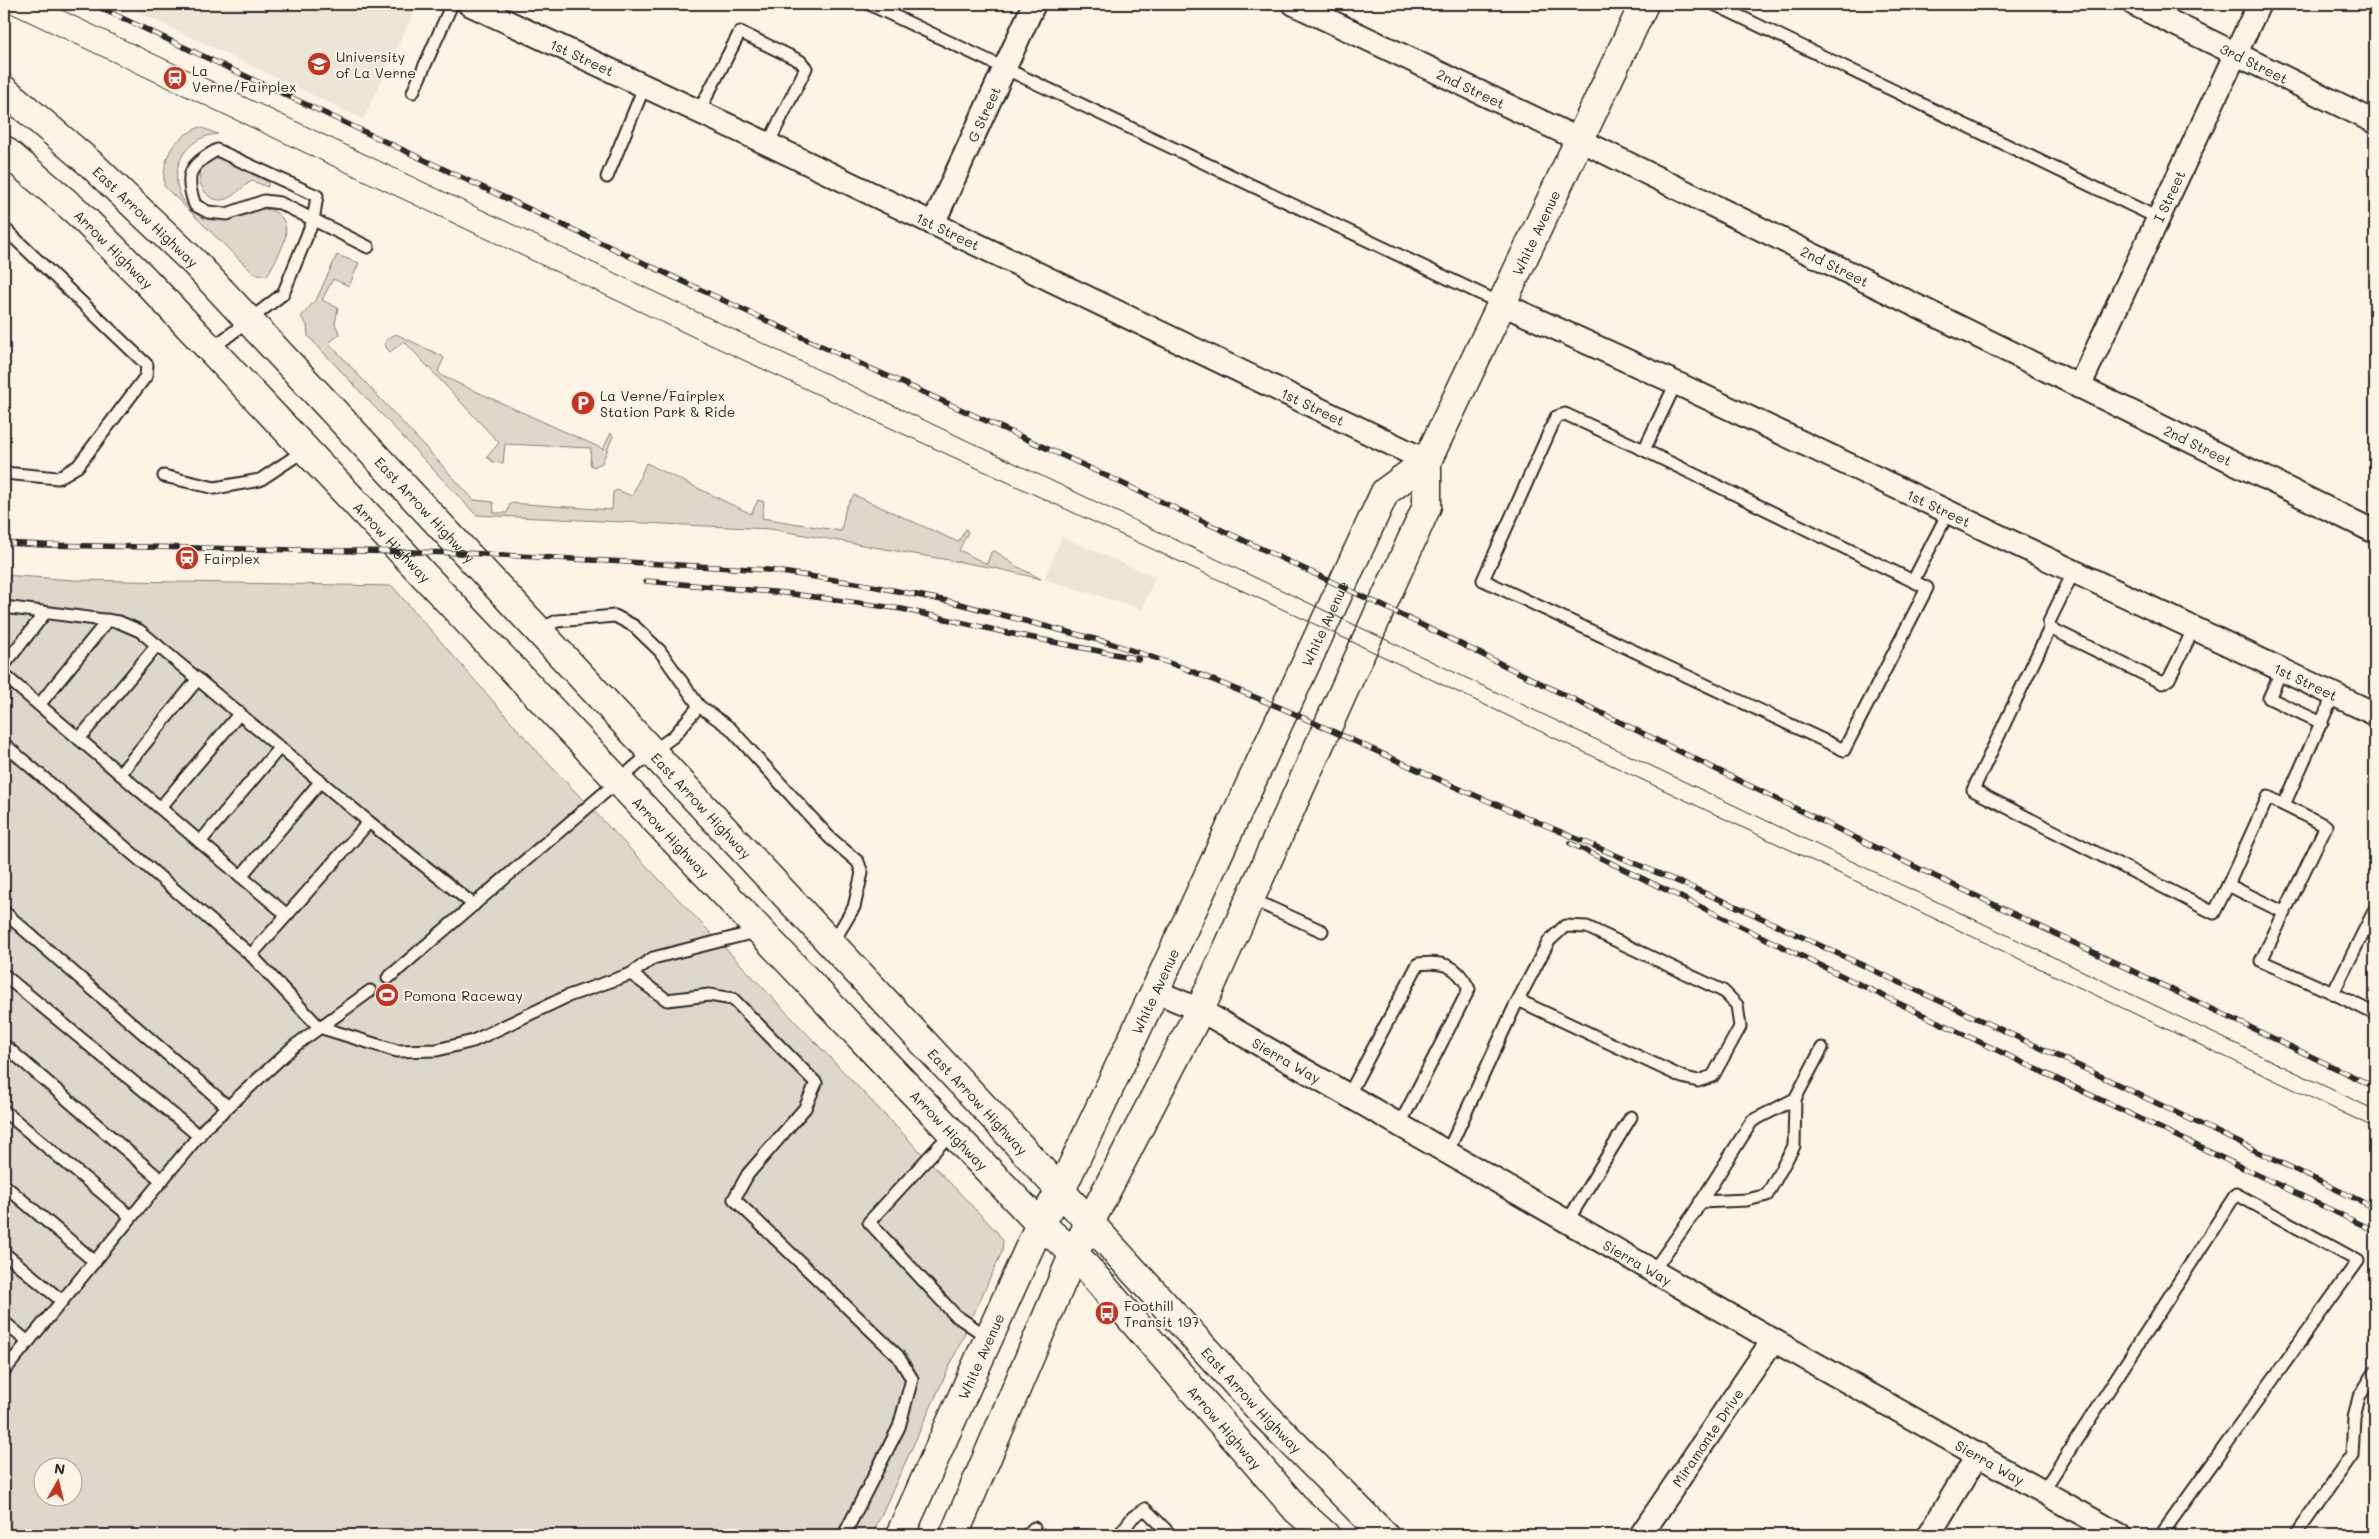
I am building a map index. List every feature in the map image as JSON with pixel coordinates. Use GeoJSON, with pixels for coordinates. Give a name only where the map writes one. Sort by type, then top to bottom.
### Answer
{"type":"FeatureCollection","features":[{"type":"Feature","properties":{"kind":"main road","name":"White Avenue"},"geometry":{"type":"LineString","coordinates":[[954,1535],[1074,1253],[1200,1010],[1427,506],[1427,461],[1578,138],[1644,4]]}},
{"type":"Feature","properties":{"kind":"main road","name":"East Arrow Highway"},"geometry":{"type":"LineString","coordinates":[[4,90],[92,165],[195,263],[1061,1190],[1264,1414],[1384,1535]]}},
{"type":"Feature","properties":{"kind":"main road","name":"Arrow Highway"},"geometry":{"type":"LineString","coordinates":[[4,150],[76,211],[146,281],[952,1132],[1040,1224],[1074,1253],[1297,1510],[1325,1535]]}},
{"type":"Feature","properties":{"kind":"main road","name":"White Avenue"},"geometry":{"type":"LineString","coordinates":[[900,1535],[1040,1224],[1061,1190],[1155,991],[1385,492],[1427,461]]}},
{"type":"Feature","properties":{"kind":"street","name":"1st Street"},"geometry":{"type":"LineString","coordinates":[[468,4],[645,85],[1427,461]]}},
{"type":"Feature","properties":{"kind":"street","name":"G Street"},"geometry":{"type":"LineString","coordinates":[[933,224],[1034,4]]}},
{"type":"Feature","properties":{"kind":"street","name":"2nd Street"},"geometry":{"type":"LineString","coordinates":[[1294,4],[1578,138],[2375,532]]}},
{"type":"Feature","properties":{"kind":"street","name":"3rd Street"},"geometry":{"type":"LineString","coordinates":[[2134,4],[2236,52],[2375,122]]}},
{"type":"Feature","properties":{"kind":"street","name":"I Street"},"geometry":{"type":"LineString","coordinates":[[2079,387],[2259,4]]}},
{"type":"Feature","properties":{"kind":"street","name":"1st Street"},"geometry":{"type":"LineString","coordinates":[[1502,304],[1949,511],[2375,714]]}},
{"type":"Feature","properties":{"kind":"street","name":"Sierra Way"},"geometry":{"type":"LineString","coordinates":[[1155,991],[1200,1010],[1567,1222],[2120,1535]]}},
{"type":"Feature","properties":{"kind":"street","name":"Miramonte Drive"},"geometry":{"type":"LineString","coordinates":[[1641,1535],[1774,1340]]}},
{"type":"Feature","properties":{"kind":"street"},"geometry":{"type":"LineString","coordinates":[[1929,1535],[1978,1454]]}},
{"type":"Feature","properties":{"kind":"lane"},"geometry":{"type":"LineString","coordinates":[[413,92],[452,4]]}},
{"type":"Feature","properties":{"kind":"lane"},"geometry":{"type":"LineString","coordinates":[[869,4],[1502,304]]}},
{"type":"Feature","properties":{"kind":"lane"},"geometry":{"type":"LineString","coordinates":[[1714,4],[2158,218]]}},
{"type":"Feature","properties":{"kind":"lane"},"geometry":{"type":"LineString","coordinates":[[699,111],[740,32],[800,61],[806,68],[768,144]]}},
{"type":"Feature","properties":{"kind":"lane"},"geometry":{"type":"LineString","coordinates":[[606,177],[645,85]]}},
{"type":"Feature","properties":{"kind":"lane"},"geometry":{"type":"LineString","coordinates":[[210,350],[283,294],[313,221],[317,196],[217,150],[198,160],[191,172],[188,187],[195,205],[208,212],[228,214],[264,201],[280,203],[313,221],[368,247]]}},
{"type":"Feature","properties":{"kind":"lane"},"geometry":{"type":"LineString","coordinates":[[4,228],[147,365],[146,376],[78,466],[58,478],[4,473]]}},
{"type":"Feature","properties":{"kind":"lane"},"geometry":{"type":"LineString","coordinates":[[1644,450],[1676,383]]}},
{"type":"Feature","properties":{"kind":"lane"},"geometry":{"type":"LineString","coordinates":[[1565,414],[1644,450],[1913,581],[1927,588],[1844,750],[1483,580],[1556,417],[1565,414]]}},
{"type":"Feature","properties":{"kind":"lane"},"geometry":{"type":"LineString","coordinates":[[164,476],[215,488],[260,480],[305,450]]}},
{"type":"Feature","properties":{"kind":"lane"},"geometry":{"type":"LineString","coordinates":[[1913,581],[1949,511]]}},
{"type":"Feature","properties":{"kind":"lane"},"geometry":{"type":"LineString","coordinates":[[2074,571],[2049,622],[2050,628],[1974,790],[2214,913],[2268,798],[2326,826],[2261,961],[2375,1014]]}},
{"type":"Feature","properties":{"kind":"lane"},"geometry":{"type":"LineString","coordinates":[[4,607],[108,620],[140,631],[368,822],[474,904]]}},
{"type":"Feature","properties":{"kind":"lane"},"geometry":{"type":"LineString","coordinates":[[4,665],[45,613]]}},
{"type":"Feature","properties":{"kind":"lane"},"geometry":{"type":"LineString","coordinates":[[538,630],[557,621],[615,616],[634,626],[660,651],[698,706],[730,728],[829,837],[858,862],[862,873],[854,907],[832,945]]}},
{"type":"Feature","properties":{"kind":"lane"},"geometry":{"type":"LineString","coordinates":[[39,705],[108,620]]}},
{"type":"Feature","properties":{"kind":"lane"},"geometry":{"type":"LineString","coordinates":[[2050,628],[2162,682],[2169,679],[2194,628]]}},
{"type":"Feature","properties":{"kind":"lane"},"geometry":{"type":"LineString","coordinates":[[79,739],[157,645]]}},
{"type":"Feature","properties":{"kind":"lane"},"geometry":{"type":"LineString","coordinates":[[2282,670],[2269,698],[2322,722]]}},
{"type":"Feature","properties":{"kind":"lane"},"geometry":{"type":"LineString","coordinates":[[4,675],[287,915]]}},
{"type":"Feature","properties":{"kind":"lane"},"geometry":{"type":"LineString","coordinates":[[120,774],[198,679]]}},
{"type":"Feature","properties":{"kind":"lane"},"geometry":{"type":"LineString","coordinates":[[2284,805],[2334,694]]}},
{"type":"Feature","properties":{"kind":"lane"},"geometry":{"type":"LineString","coordinates":[[388,978],[652,752],[674,736],[698,706]]}},
{"type":"Feature","properties":{"kind":"lane"},"geometry":{"type":"LineString","coordinates":[[160,808],[240,713]]}},
{"type":"Feature","properties":{"kind":"lane"},"geometry":{"type":"LineString","coordinates":[[4,744],[251,955],[320,1027],[397,1052],[437,1050],[472,1041],[568,996],[631,974],[654,958],[761,931]]}},
{"type":"Feature","properties":{"kind":"lane"},"geometry":{"type":"LineString","coordinates":[[200,842],[280,747]]}},
{"type":"Feature","properties":{"kind":"lane"},"geometry":{"type":"LineString","coordinates":[[241,876],[321,781]]}},
{"type":"Feature","properties":{"kind":"lane"},"geometry":{"type":"LineString","coordinates":[[251,955],[368,822]]}},
{"type":"Feature","properties":{"kind":"lane"},"geometry":{"type":"LineString","coordinates":[[2228,885],[2285,913]]}},
{"type":"Feature","properties":{"kind":"lane"},"geometry":{"type":"LineString","coordinates":[[1251,899],[1322,931]]}},
{"type":"Feature","properties":{"kind":"lane"},"geometry":{"type":"LineString","coordinates":[[2333,993],[2375,909]]}},
{"type":"Feature","properties":{"kind":"lane"},"geometry":{"type":"LineString","coordinates":[[4,912],[228,1107]]}},
{"type":"Feature","properties":{"kind":"lane"},"geometry":{"type":"LineString","coordinates":[[1447,1153],[1518,1000],[1548,941],[1565,926],[1587,927],[1723,991],[1737,1005],[1740,1027],[1713,1076],[1698,1081],[1682,1077],[1518,1000]]}},
{"type":"Feature","properties":{"kind":"lane"},"geometry":{"type":"LineString","coordinates":[[1348,1096],[1418,964],[1434,962],[1449,966],[1462,976],[1469,989],[1399,1126]]}},
{"type":"Feature","properties":{"kind":"lane"},"geometry":{"type":"LineString","coordinates":[[631,974],[667,1000],[709,995],[733,1000],[816,1083],[805,1108],[748,1174],[734,1198],[898,1356],[912,1379],[899,1426],[844,1535]]}},
{"type":"Feature","properties":{"kind":"lane"},"geometry":{"type":"LineString","coordinates":[[4,975],[199,1136]]}},
{"type":"Feature","properties":{"kind":"lane"},"geometry":{"type":"LineString","coordinates":[[4,1371],[199,1136],[293,1047],[370,991]]}},
{"type":"Feature","properties":{"kind":"lane"},"geometry":{"type":"LineString","coordinates":[[4,1046],[162,1181]]}},
{"type":"Feature","properties":{"kind":"lane"},"geometry":{"type":"LineString","coordinates":[[1700,1202],[1747,1200],[1767,1195],[1794,1146],[1795,1099],[1822,1048]]}},
{"type":"Feature","properties":{"kind":"lane"},"geometry":{"type":"LineString","coordinates":[[1653,1271],[1752,1120],[1795,1099]]}},
{"type":"Feature","properties":{"kind":"lane"},"geometry":{"type":"LineString","coordinates":[[4,1111],[132,1217]]}},
{"type":"Feature","properties":{"kind":"lane"},"geometry":{"type":"LineString","coordinates":[[1567,1222],[1631,1117]]}},
{"type":"Feature","properties":{"kind":"lane"},"geometry":{"type":"LineString","coordinates":[[952,1132],[869,1222],[955,1315],[989,1338]]}},
{"type":"Feature","properties":{"kind":"lane"},"geometry":{"type":"LineString","coordinates":[[4,1185],[95,1262]]}},
{"type":"Feature","properties":{"kind":"lane"},"geometry":{"type":"LineString","coordinates":[[2043,1491],[2236,1194],[2358,1261],[2161,1535]]}},
{"type":"Feature","properties":{"kind":"lane"},"geometry":{"type":"LineString","coordinates":[[4,1253],[62,1301]]}},
{"type":"Feature","properties":{"kind":"lane"},"geometry":{"type":"LineString","coordinates":[[4,1322],[28,1342]]}},
{"type":"Feature","properties":{"kind":"lane"},"geometry":{"type":"LineString","coordinates":[[2296,1535],[2352,1455],[2354,1418],[2359,1397],[2375,1372]]}},
{"type":"Feature","properties":{"kind":"lane"},"geometry":{"type":"LineString","coordinates":[[1119,1535],[1133,1517],[1145,1509],[1171,1535]]}},
{"type":"Feature","properties":{"kind":"shaded area","name":"University of La Verne"},"geometry":{"type":"Polygon","coordinates":[[[121,4],[406,4],[416,8],[363,119],[121,4]]]}},
{"type":"Feature","properties":{"kind":"shaded area"},"geometry":{"type":"Polygon","coordinates":[[[200,127],[218,134],[202,138],[190,146],[182,156],[177,169],[177,183],[181,196],[189,208],[202,217],[212,220],[264,209],[273,211],[281,217],[285,224],[285,239],[279,255],[267,276],[253,273],[164,186],[165,165],[171,149],[182,137],[200,127]]]}},
{"type":"Feature","properties":{"kind":"shaded area"},"geometry":{"type":"Polygon","coordinates":[[[216,156],[268,182],[268,187],[252,181],[225,199],[215,199],[209,196],[201,186],[199,173],[205,161],[216,156]]]}},
{"type":"Feature","properties":{"kind":"shaded area"},"geometry":{"type":"Polygon","coordinates":[[[337,255],[359,263],[349,286],[333,279],[322,300],[338,308],[335,324],[340,334],[329,343],[474,500],[493,502],[494,513],[507,513],[510,503],[612,510],[613,492],[617,490],[632,496],[646,463],[751,514],[758,500],[764,502],[762,518],[841,531],[846,507],[854,495],[958,542],[966,529],[968,532],[959,550],[987,564],[991,552],[995,551],[1016,566],[1041,579],[995,568],[770,529],[476,515],[308,336],[307,325],[301,317],[317,298],[337,255]]]}},
{"type":"Feature","properties":{"kind":"shaded area"},"geometry":{"type":"Polygon","coordinates":[[[396,334],[442,356],[444,358],[438,371],[442,376],[603,449],[611,433],[613,436],[602,463],[593,467],[590,464],[591,448],[505,444],[503,463],[493,462],[487,457],[499,443],[404,341],[390,352],[385,346],[386,340],[396,334]]]}},
{"type":"Feature","properties":{"kind":"shaded area"},"geometry":{"type":"Polygon","coordinates":[[[1062,537],[1155,577],[1142,609],[1044,579],[1062,537]]]}},
{"type":"Feature","properties":{"kind":"shaded area","name":"Pomona Raceway"},"geometry":{"type":"Polygon","coordinates":[[[4,575],[74,580],[392,586],[543,758],[997,1232],[1003,1241],[1002,1252],[872,1535],[4,1535],[4,575]]]}},
{"type":"Feature","properties":{"kind":"tram line"},"geometry":{"type":"LineString","coordinates":[[49,4],[2375,1110]]}},
{"type":"Feature","properties":{"kind":"tram line"},"geometry":{"type":"LineString","coordinates":[[4,10],[700,340],[1323,628],[2375,1128]]}},
{"type":"Feature","properties":{"kind":"railway"},"geometry":{"type":"LineString","coordinates":[[92,4],[808,340],[1079,463],[1381,605],[1901,860],[2375,1087]]}},
{"type":"Feature","properties":{"kind":"railway"},"geometry":{"type":"LineString","coordinates":[[4,543],[465,553],[768,570],[862,584],[952,602],[1110,643],[1184,668],[1286,710],[1453,786],[1740,908],[2094,1073],[2375,1208]]}},
{"type":"Feature","properties":{"kind":"railway"},"geometry":{"type":"LineString","coordinates":[[646,581],[785,593],[902,609],[1008,633],[1139,659]]}},
{"type":"Feature","properties":{"kind":"railway"},"geometry":{"type":"LineString","coordinates":[[1570,843],[1871,990],[2375,1231]]}},
{"type":"Feature","properties":{"kind":"place","name":"University of La Verne"},"geometry":{"type":"Point","coordinates":[319,64]}},
{"type":"Feature","properties":{"kind":"place","name":"La Verne/Fairplex"},"geometry":{"type":"Point","coordinates":[175,78]}},
{"type":"Feature","properties":{"kind":"place","name":"La Verne/Fairplex Station Park & Ride"},"geometry":{"type":"Point","coordinates":[583,403]}},
{"type":"Feature","properties":{"kind":"place","name":"Fairplex"},"geometry":{"type":"Point","coordinates":[187,558]}},
{"type":"Feature","properties":{"kind":"place","name":"Pomona Raceway"},"geometry":{"type":"Point","coordinates":[387,995]}},
{"type":"Feature","properties":{"kind":"place","name":"Foothill Transit 197"},"geometry":{"type":"Point","coordinates":[1107,1313]}}]}
